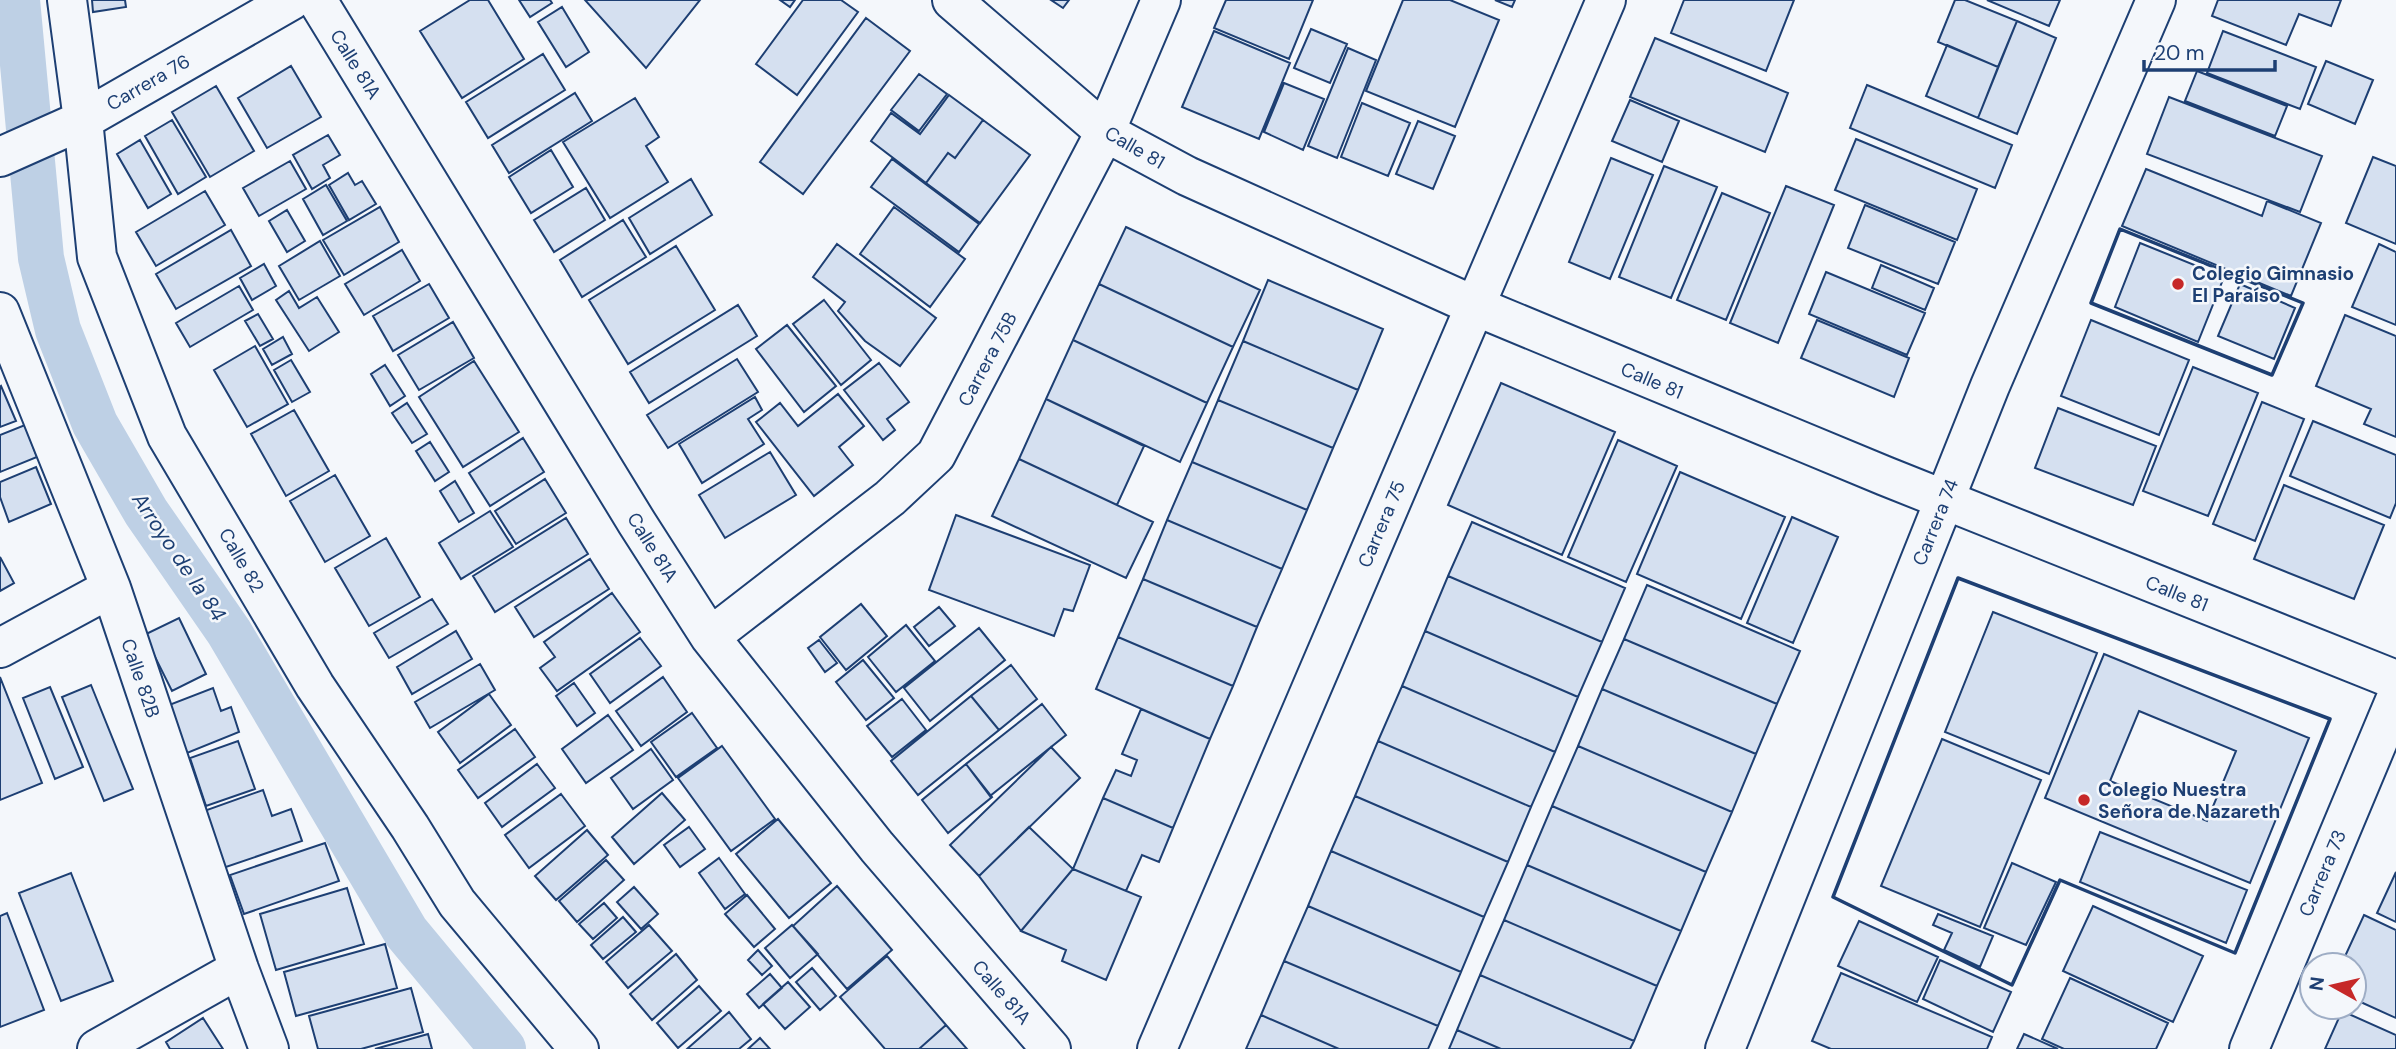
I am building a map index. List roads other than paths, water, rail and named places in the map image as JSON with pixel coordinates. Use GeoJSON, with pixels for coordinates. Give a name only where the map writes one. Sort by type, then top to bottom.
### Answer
{"type":"FeatureCollection","features":[{"type":"Feature","properties":{"kind":"street","name":"Calle 82"},"geometry":{"type":"LineString","coordinates":[[66,0],[70,125],[97,257],[167,436],[315,685],[457,903],[579,1049]]}},
{"type":"Feature","properties":{"kind":"street","name":"Carrera 76"},"geometry":{"type":"LineString","coordinates":[[0,158],[70,125],[292,0]]}},
{"type":"Feature","properties":{"kind":"street","name":"Calle 81A"},"geometry":{"type":"LineString","coordinates":[[317,0],[637,523],[710,637],[877,847],[1051,1049]]}},
{"type":"Feature","properties":{"kind":"street","name":"Calle 81"},"geometry":{"type":"LineString","coordinates":[[952,0],[1105,132],[1187,176],[1475,306],[1945,500],[2396,680]]}},
{"type":"Feature","properties":{"kind":"street","name":"Carrera 75B"},"geometry":{"type":"LineString","coordinates":[[710,637],[890,498],[936,455],[1105,132],[1161,0]]}},
{"type":"Feature","properties":{"kind":"street","name":"Carrera 75"},"geometry":{"type":"LineString","coordinates":[[1157,1049],[1606,0]]}},
{"type":"Feature","properties":{"kind":"street","name":"Carrera 74"},"geometry":{"type":"LineString","coordinates":[[1724,1049],[1995,374],[2156,0]]}},
{"type":"Feature","properties":{"kind":"street","name":"Calle 82B"},"geometry":{"type":"LineString","coordinates":[[0,312],[111,588],[239,970],[269,1049]]}},
{"type":"Feature","properties":{"kind":"street"},"geometry":{"type":"LineString","coordinates":[[0,648],[111,588]]}},
{"type":"Feature","properties":{"kind":"street","name":"Carrera 73"},"geometry":{"type":"LineString","coordinates":[[2249,1049],[2396,698]]}},
{"type":"Feature","properties":{"kind":"street"},"geometry":{"type":"LineString","coordinates":[[97,1049],[239,970]]}},
{"type":"Feature","properties":{"kind":"waterway","name":"Arroyo de la 84"},"geometry":{"type":"LineString","coordinates":[[17,0],[41,258],[58,330],[95,424],[146,512],[229,632],[406,932],[503,1049]]}},
{"type":"Feature","properties":{"kind":"place","name":"Colegio Gimnasio El Paraíso"},"geometry":{"type":"Point","coordinates":[2178,284]}},
{"type":"Feature","properties":{"kind":"place","name":"Colegio Nuestra Señora de Nazareth"},"geometry":{"type":"Point","coordinates":[2084,800]}}]}
